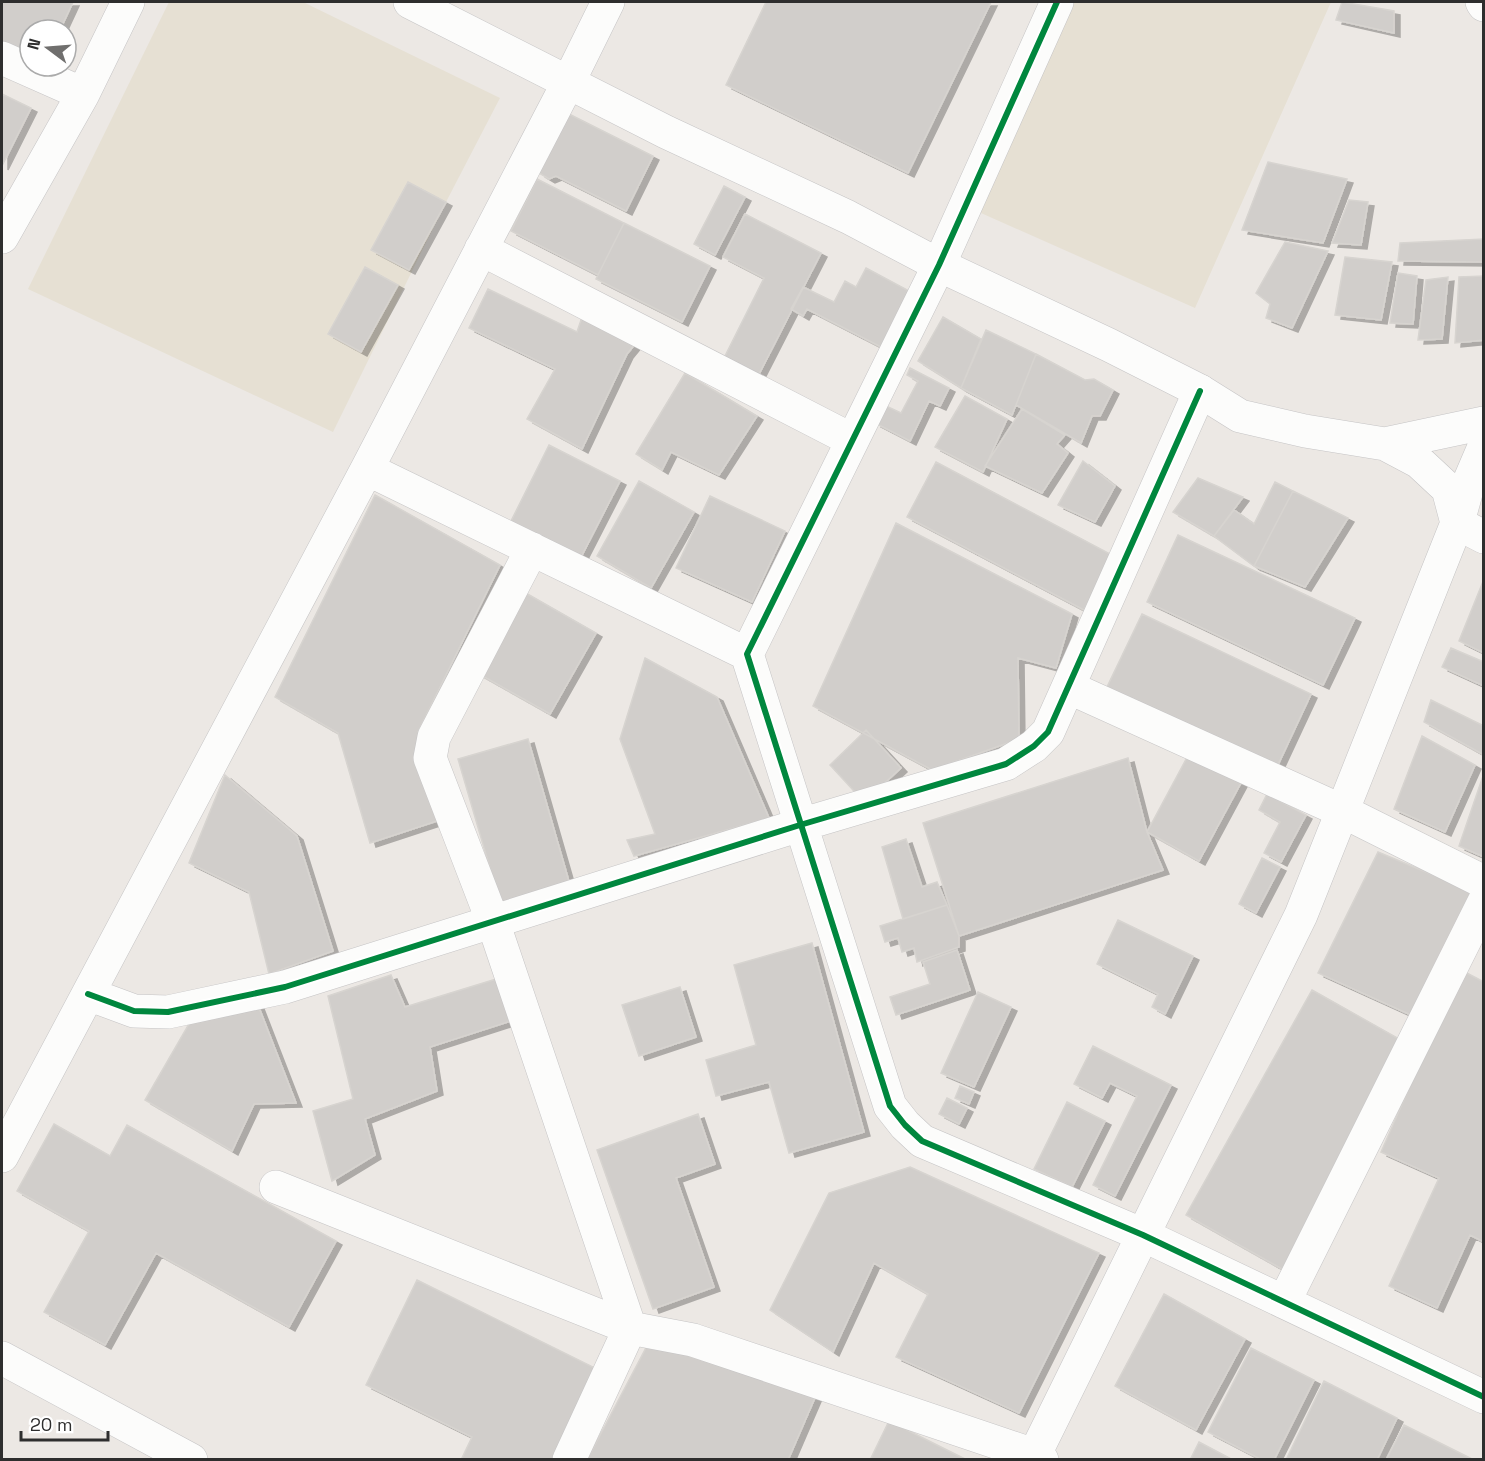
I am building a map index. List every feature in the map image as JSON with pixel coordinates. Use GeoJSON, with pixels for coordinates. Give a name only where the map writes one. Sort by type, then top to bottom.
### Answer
{"type":"FeatureCollection","features":[{"type":"Feature","properties":{"kind":"street"},"geometry":{"type":"LineString","coordinates":[[2,237],[83,94],[128,2]]}},
{"type":"Feature","properties":{"kind":"street"},"geometry":{"type":"LineString","coordinates":[[410,2],[666,132],[848,217],[939,265],[1109,345],[1200,391],[1240,416],[1305,431],[1385,444],[1419,462],[1448,489],[1470,530]]}},
{"type":"Feature","properties":{"kind":"street"},"geometry":{"type":"LineString","coordinates":[[2,1156],[367,469],[608,2]]}},
{"type":"Feature","properties":{"kind":"street"},"geometry":{"type":"LineString","coordinates":[[1057,2],[939,265],[747,654],[890,1106],[905,1125],[922,1141],[1143,1235],[1484,1397]]}},
{"type":"Feature","properties":{"kind":"street"},"geometry":{"type":"LineString","coordinates":[[2,58],[83,94]]}},
{"type":"Feature","properties":{"kind":"street"},"geometry":{"type":"LineString","coordinates":[[481,249],[852,440]]}},
{"type":"Feature","properties":{"kind":"street"},"geometry":{"type":"LineString","coordinates":[[88,994],[134,1011],[168,1012],[285,987],[801,825],[1006,764],[1034,746],[1048,732],[1200,391]]}},
{"type":"Feature","properties":{"kind":"street"},"geometry":{"type":"LineString","coordinates":[[1385,444],[1484,423]]}},
{"type":"Feature","properties":{"kind":"street"},"geometry":{"type":"LineString","coordinates":[[276,1187],[630,1328],[693,1340],[1036,1458],[1301,915],[1342,811],[1470,530],[1469,482],[1484,447]]}},
{"type":"Feature","properties":{"kind":"street"},"geometry":{"type":"LineString","coordinates":[[367,469],[747,654]]}},
{"type":"Feature","properties":{"kind":"street"},"geometry":{"type":"LineString","coordinates":[[532,549],[434,737],[430,758],[493,922],[630,1328],[569,1460]]}},
{"type":"Feature","properties":{"kind":"street"},"geometry":{"type":"LineString","coordinates":[[1068,687],[1342,811],[1484,882]]}},
{"type":"Feature","properties":{"kind":"street"},"geometry":{"type":"LineString","coordinates":[[1284,1302],[1484,902]]}},
{"type":"Feature","properties":{"kind":"street"},"geometry":{"type":"LineString","coordinates":[[2,1358],[191,1460]]}},
{"type":"Feature","properties":{"kind":"shaded area"},"geometry":{"type":"Polygon","coordinates":[[[169,2],[303,2],[500,98],[333,432],[28,289],[169,2]]]}},
{"type":"Feature","properties":{"kind":"shaded area"},"geometry":{"type":"Polygon","coordinates":[[[1064,2],[1331,2],[1195,308],[972,209],[1064,2]]]}},
{"type":"Feature","properties":{"kind":"building"},"geometry":{"type":"Polygon","coordinates":[[[2,2],[73,2],[66,18],[18,18],[18,52],[2,45],[2,2]]]}},
{"type":"Feature","properties":{"kind":"building"},"geometry":{"type":"Polygon","coordinates":[[[766,2],[991,2],[908,173],[726,85],[766,2]]]}},
{"type":"Feature","properties":{"kind":"building"},"geometry":{"type":"Polygon","coordinates":[[[1342,2],[1394,11],[1394,33],[1336,20],[1342,2]]]}},
{"type":"Feature","properties":{"kind":"building"},"geometry":{"type":"Polygon","coordinates":[[[2,94],[31,108],[2,166],[2,94]]]}},
{"type":"Feature","properties":{"kind":"building"},"geometry":{"type":"Polygon","coordinates":[[[569,114],[653,156],[626,211],[556,176],[549,179],[539,173],[569,114]]]}},
{"type":"Feature","properties":{"kind":"building"},"geometry":{"type":"Polygon","coordinates":[[[1268,162],[1347,179],[1323,243],[1242,230],[1268,162]]]}},
{"type":"Feature","properties":{"kind":"building"},"geometry":{"type":"Polygon","coordinates":[[[537,179],[624,223],[598,275],[511,231],[537,179]]]}},
{"type":"Feature","properties":{"kind":"building"},"geometry":{"type":"Polygon","coordinates":[[[408,182],[446,202],[409,270],[371,250],[408,182]]]}},
{"type":"Feature","properties":{"kind":"building"},"geometry":{"type":"Polygon","coordinates":[[[724,186],[745,197],[715,255],[694,244],[724,186]]]}},
{"type":"Feature","properties":{"kind":"building"},"geometry":{"type":"Polygon","coordinates":[[[1349,200],[1368,202],[1361,245],[1332,243],[1349,200]]]}},
{"type":"Feature","properties":{"kind":"building"},"geometry":{"type":"Polygon","coordinates":[[[745,214],[821,253],[757,378],[723,360],[764,278],[723,257],[745,214]]]}},
{"type":"Feature","properties":{"kind":"building"},"geometry":{"type":"Polygon","coordinates":[[[624,223],[710,266],[682,322],[596,279],[624,223]]]}},
{"type":"Feature","properties":{"kind":"building"},"geometry":{"type":"Polygon","coordinates":[[[1484,239],[1484,262],[1398,261],[1400,243],[1484,239]]]}},
{"type":"Feature","properties":{"kind":"building"},"geometry":{"type":"Polygon","coordinates":[[[1285,242],[1328,251],[1292,328],[1266,318],[1270,304],[1256,293],[1285,242]]]}},
{"type":"Feature","properties":{"kind":"building"},"geometry":{"type":"Polygon","coordinates":[[[1345,257],[1392,262],[1381,320],[1335,315],[1345,257]]]}},
{"type":"Feature","properties":{"kind":"building"},"geometry":{"type":"Polygon","coordinates":[[[365,267],[398,285],[361,352],[328,334],[365,267]]]}},
{"type":"Feature","properties":{"kind":"building"},"geometry":{"type":"Polygon","coordinates":[[[866,268],[911,292],[883,348],[807,309],[803,316],[791,309],[803,287],[834,302],[845,281],[856,287],[866,268]]]}},
{"type":"Feature","properties":{"kind":"building"},"geometry":{"type":"Polygon","coordinates":[[[1398,273],[1417,276],[1413,324],[1390,323],[1398,273]]]}},
{"type":"Feature","properties":{"kind":"building"},"geometry":{"type":"Polygon","coordinates":[[[1484,276],[1484,340],[1455,343],[1459,277],[1484,276]]]}},
{"type":"Feature","properties":{"kind":"building"},"geometry":{"type":"Polygon","coordinates":[[[1448,277],[1442,339],[1418,340],[1426,280],[1448,277]]]}},
{"type":"Feature","properties":{"kind":"building"},"geometry":{"type":"Polygon","coordinates":[[[488,289],[577,332],[582,317],[636,343],[627,354],[582,449],[527,419],[555,369],[469,328],[488,289]]]}},
{"type":"Feature","properties":{"kind":"building"},"geometry":{"type":"Polygon","coordinates":[[[943,317],[981,339],[961,388],[918,361],[943,317]]]}},
{"type":"Feature","properties":{"kind":"building"},"geometry":{"type":"Polygon","coordinates":[[[986,330],[1036,354],[1012,415],[961,388],[986,330]]]}},
{"type":"Feature","properties":{"kind":"building"},"geometry":{"type":"Polygon","coordinates":[[[1036,354],[1085,380],[1094,379],[1113,390],[1100,416],[1092,416],[1081,443],[1016,405],[1036,354]]]}},
{"type":"Feature","properties":{"kind":"building"},"geometry":{"type":"Polygon","coordinates":[[[910,368],[949,388],[940,406],[929,401],[910,441],[875,423],[884,405],[901,413],[918,381],[907,375],[910,368]]]}},
{"type":"Feature","properties":{"kind":"building"},"geometry":{"type":"Polygon","coordinates":[[[685,373],[757,416],[719,475],[671,452],[662,470],[636,454],[685,373]]]}},
{"type":"Feature","properties":{"kind":"building"},"geometry":{"type":"Polygon","coordinates":[[[965,396],[1007,419],[983,472],[935,447],[965,396]]]}},
{"type":"Feature","properties":{"kind":"building"},"geometry":{"type":"Polygon","coordinates":[[[1022,409],[1065,435],[1057,444],[1068,453],[1042,493],[985,466],[1022,409]]]}},
{"type":"Feature","properties":{"kind":"building"},"geometry":{"type":"Polygon","coordinates":[[[549,445],[620,481],[578,563],[508,527],[549,445]]]}},
{"type":"Feature","properties":{"kind":"building"},"geometry":{"type":"Polygon","coordinates":[[[1083,461],[1115,486],[1095,522],[1058,505],[1083,461]]]}},
{"type":"Feature","properties":{"kind":"building"},"geometry":{"type":"Polygon","coordinates":[[[936,462],[1112,555],[1084,610],[907,517],[936,462]]]}},
{"type":"Feature","properties":{"kind":"building"},"geometry":{"type":"Polygon","coordinates":[[[1198,478],[1243,497],[1214,536],[1173,512],[1198,478]]]}},
{"type":"Feature","properties":{"kind":"building"},"geometry":{"type":"Polygon","coordinates":[[[639,481],[694,512],[651,588],[597,556],[639,481]]]}},
{"type":"Feature","properties":{"kind":"building"},"geometry":{"type":"Polygon","coordinates":[[[1275,482],[1293,491],[1254,566],[1214,536],[1234,510],[1254,524],[1275,482]]]}},
{"type":"Feature","properties":{"kind":"building"},"geometry":{"type":"Polygon","coordinates":[[[1293,491],[1348,518],[1305,587],[1254,566],[1293,491]]]}},
{"type":"Feature","properties":{"kind":"building"},"geometry":{"type":"Polygon","coordinates":[[[375,495],[500,565],[418,732],[437,821],[370,843],[338,733],[275,697],[375,495]]]}},
{"type":"Feature","properties":{"kind":"building"},"geometry":{"type":"Polygon","coordinates":[[[710,496],[785,531],[752,602],[676,568],[710,496]]]}},
{"type":"Feature","properties":{"kind":"building"},"geometry":{"type":"Polygon","coordinates":[[[896,523],[1072,614],[1056,668],[1018,658],[1019,739],[932,770],[813,706],[896,523]]]}},
{"type":"Feature","properties":{"kind":"building"},"geometry":{"type":"Polygon","coordinates":[[[1178,535],[1355,618],[1323,685],[1147,602],[1178,535]]]}},
{"type":"Feature","properties":{"kind":"building"},"geometry":{"type":"Polygon","coordinates":[[[1484,579],[1484,653],[1459,641],[1484,579]]]}},
{"type":"Feature","properties":{"kind":"building"},"geometry":{"type":"Polygon","coordinates":[[[524,592],[596,633],[550,714],[479,674],[524,592]]]}},
{"type":"Feature","properties":{"kind":"building"},"geometry":{"type":"Polygon","coordinates":[[[1142,614],[1311,694],[1277,767],[1107,687],[1142,614]]]}},
{"type":"Feature","properties":{"kind":"building"},"geometry":{"type":"Polygon","coordinates":[[[1451,648],[1484,662],[1484,686],[1442,667],[1451,648]]]}},
{"type":"Feature","properties":{"kind":"building"},"geometry":{"type":"Polygon","coordinates":[[[645,658],[717,697],[769,818],[634,856],[627,840],[655,834],[620,739],[645,658]]]}},
{"type":"Feature","properties":{"kind":"building"},"geometry":{"type":"Polygon","coordinates":[[[1431,700],[1484,726],[1484,755],[1424,722],[1431,700]]]}},
{"type":"Feature","properties":{"kind":"building"},"geometry":{"type":"Polygon","coordinates":[[[866,730],[901,768],[864,802],[830,765],[866,730]]]}},
{"type":"Feature","properties":{"kind":"building"},"geometry":{"type":"Polygon","coordinates":[[[1422,736],[1475,765],[1445,832],[1394,809],[1422,736]]]}},
{"type":"Feature","properties":{"kind":"building"},"geometry":{"type":"Polygon","coordinates":[[[528,739],[570,885],[501,906],[458,759],[528,739]]]}},
{"type":"Feature","properties":{"kind":"building"},"geometry":{"type":"Polygon","coordinates":[[[1191,750],[1243,779],[1199,861],[1147,832],[1191,750]]]}},
{"type":"Feature","properties":{"kind":"building"},"geometry":{"type":"Polygon","coordinates":[[[1128,758],[1147,832],[1163,870],[959,936],[923,823],[1128,758]]]}},
{"type":"Feature","properties":{"kind":"building"},"geometry":{"type":"Polygon","coordinates":[[[1484,773],[1484,857],[1459,846],[1484,773]]]}},
{"type":"Feature","properties":{"kind":"building"},"geometry":{"type":"Polygon","coordinates":[[[225,775],[297,836],[333,951],[269,974],[249,892],[189,863],[225,775]]]}},
{"type":"Feature","properties":{"kind":"building"},"geometry":{"type":"Polygon","coordinates":[[[1267,794],[1306,815],[1281,862],[1264,853],[1280,822],[1259,810],[1267,794]]]}},
{"type":"Feature","properties":{"kind":"building"},"geometry":{"type":"Polygon","coordinates":[[[906,839],[922,887],[937,882],[947,905],[903,919],[882,847],[906,839]]]}},
{"type":"Feature","properties":{"kind":"building"},"geometry":{"type":"Polygon","coordinates":[[[1378,852],[1474,892],[1413,1016],[1318,973],[1378,852]]]}},
{"type":"Feature","properties":{"kind":"building"},"geometry":{"type":"Polygon","coordinates":[[[1262,858],[1280,867],[1256,913],[1239,904],[1262,858]]]}},
{"type":"Feature","properties":{"kind":"building"},"geometry":{"type":"Polygon","coordinates":[[[947,905],[959,936],[959,947],[917,962],[914,948],[902,952],[898,938],[885,942],[880,926],[947,905]]]}},
{"type":"Feature","properties":{"kind":"building"},"geometry":{"type":"Polygon","coordinates":[[[1118,920],[1193,956],[1165,1014],[1152,1007],[1158,994],[1097,964],[1118,920]]]}},
{"type":"Feature","properties":{"kind":"building"},"geometry":{"type":"Polygon","coordinates":[[[812,943],[864,1132],[789,1153],[769,1082],[716,1096],[706,1060],[756,1045],[734,965],[812,943]]]}},
{"type":"Feature","properties":{"kind":"building"},"geometry":{"type":"Polygon","coordinates":[[[957,950],[970,990],[896,1015],[890,997],[930,984],[923,962],[957,950]]]}},
{"type":"Feature","properties":{"kind":"building"},"geometry":{"type":"Polygon","coordinates":[[[1461,970],[1484,982],[1484,1242],[1470,1235],[1437,1308],[1389,1286],[1439,1178],[1381,1152],[1461,970]]]}},
{"type":"Feature","properties":{"kind":"building"},"geometry":{"type":"Polygon","coordinates":[[[391,975],[405,1007],[506,976],[520,1018],[430,1047],[437,1091],[365,1119],[375,1155],[332,1181],[313,1111],[353,1099],[328,996],[391,975]]]}},
{"type":"Feature","properties":{"kind":"building"},"geometry":{"type":"Polygon","coordinates":[[[680,987],[696,1037],[639,1056],[622,1005],[680,987]]]}},
{"type":"Feature","properties":{"kind":"building"},"geometry":{"type":"Polygon","coordinates":[[[1312,990],[1408,1044],[1282,1269],[1186,1215],[1312,990]]]}},
{"type":"Feature","properties":{"kind":"building"},"geometry":{"type":"Polygon","coordinates":[[[978,992],[1011,1007],[974,1087],[941,1073],[978,992]]]}},
{"type":"Feature","properties":{"kind":"building"},"geometry":{"type":"Polygon","coordinates":[[[258,1005],[296,1103],[254,1104],[232,1151],[145,1100],[197,1010],[258,1005]]]}},
{"type":"Feature","properties":{"kind":"building"},"geometry":{"type":"Polygon","coordinates":[[[1093,1046],[1171,1085],[1115,1196],[1093,1185],[1137,1096],[1110,1083],[1102,1098],[1074,1084],[1093,1046]]]}},
{"type":"Feature","properties":{"kind":"building"},"geometry":{"type":"Polygon","coordinates":[[[960,1086],[974,1092],[969,1104],[955,1098],[960,1086]]]}},
{"type":"Feature","properties":{"kind":"building"},"geometry":{"type":"Polygon","coordinates":[[[947,1098],[967,1108],[959,1124],[939,1114],[947,1098]]]}},
{"type":"Feature","properties":{"kind":"building"},"geometry":{"type":"Polygon","coordinates":[[[1067,1102],[1105,1121],[1072,1187],[1034,1169],[1067,1102]]]}},
{"type":"Feature","properties":{"kind":"building"},"geometry":{"type":"Polygon","coordinates":[[[698,1114],[715,1164],[676,1178],[714,1287],[653,1309],[597,1150],[698,1114]]]}},
{"type":"Feature","properties":{"kind":"building"},"geometry":{"type":"Polygon","coordinates":[[[54,1124],[110,1156],[127,1125],[336,1241],[289,1327],[156,1253],[105,1345],[44,1312],[89,1231],[17,1191],[54,1124]]]}},
{"type":"Feature","properties":{"kind":"building"},"geometry":{"type":"Polygon","coordinates":[[[910,1167],[1099,1253],[1019,1413],[896,1357],[928,1294],[874,1263],[833,1352],[770,1310],[829,1193],[910,1167]]]}},
{"type":"Feature","properties":{"kind":"building"},"geometry":{"type":"Polygon","coordinates":[[[417,1280],[603,1372],[561,1460],[461,1460],[472,1437],[366,1385],[417,1280]]]}},
{"type":"Feature","properties":{"kind":"building"},"geometry":{"type":"Polygon","coordinates":[[[1164,1294],[1245,1339],[1196,1430],[1115,1386],[1164,1294]]]}},
{"type":"Feature","properties":{"kind":"building"},"geometry":{"type":"Polygon","coordinates":[[[648,1344],[817,1393],[788,1460],[587,1460],[648,1344]]]}},
{"type":"Feature","properties":{"kind":"building"},"geometry":{"type":"Polygon","coordinates":[[[1251,1348],[1314,1380],[1274,1460],[1262,1460],[1208,1432],[1251,1348]]]}},
{"type":"Feature","properties":{"kind":"building"},"geometry":{"type":"Polygon","coordinates":[[[1324,1381],[1397,1418],[1377,1460],[1286,1460],[1324,1381]]]}},
{"type":"Feature","properties":{"kind":"building"},"geometry":{"type":"Polygon","coordinates":[[[889,1421],[967,1460],[870,1460],[889,1421]]]}},
{"type":"Feature","properties":{"kind":"building"},"geometry":{"type":"Polygon","coordinates":[[[1404,1425],[1474,1460],[1386,1460],[1404,1425]]]}},
{"type":"Feature","properties":{"kind":"building"},"geometry":{"type":"Polygon","coordinates":[[[1199,1442],[1233,1460],[1190,1460],[1199,1442]]]}},
{"type":"Feature","properties":{"kind":"cycle path"},"geometry":{"type":"LineString","coordinates":[[1057,2],[939,265],[747,654],[890,1106],[905,1125],[922,1141],[1143,1235],[1484,1397]]}},
{"type":"Feature","properties":{"kind":"cycle path"},"geometry":{"type":"LineString","coordinates":[[88,994],[134,1011],[168,1012],[285,987],[800,825],[1006,764],[1034,746],[1048,732],[1200,391]]}}]}
